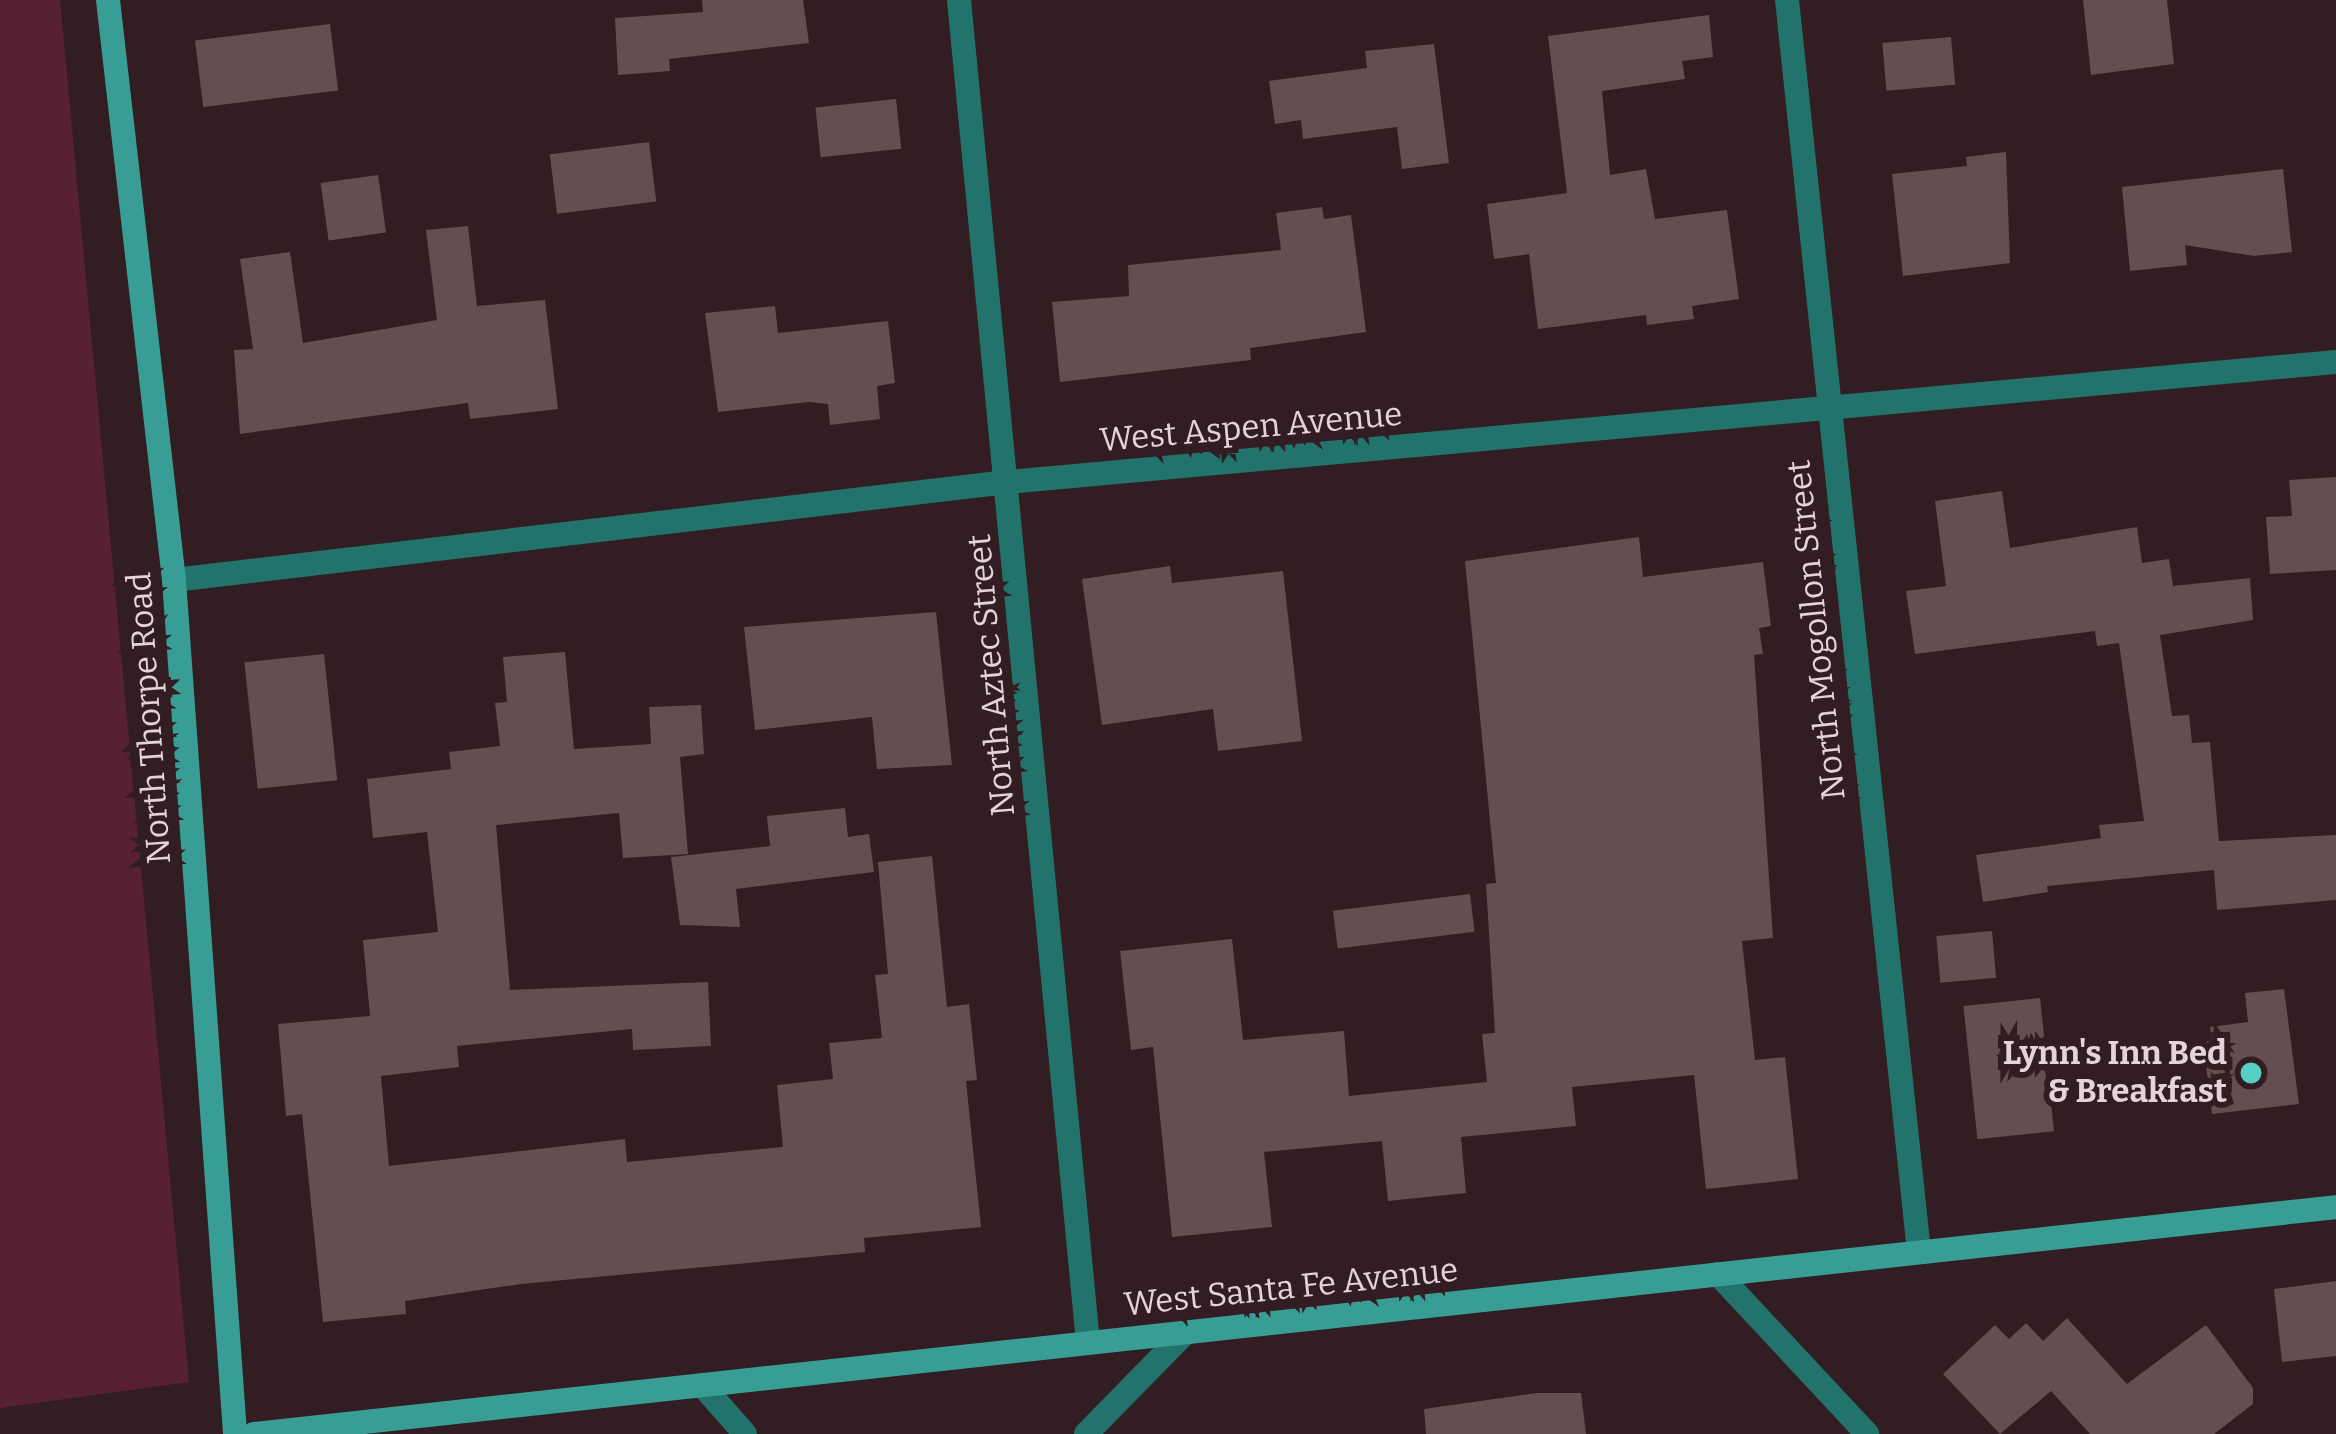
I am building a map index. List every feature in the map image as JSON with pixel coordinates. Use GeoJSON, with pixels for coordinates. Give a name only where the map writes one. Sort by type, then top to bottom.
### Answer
{"type":"FeatureCollection","features":[{"type":"Feature","properties":{"kind":"street","name":"North Thorpe Road"},"geometry":{"type":"LineString","coordinates":[[108,0],[174,580],[235,1434]]}},
{"type":"Feature","properties":{"kind":"street","name":"North Aztec Street"},"geometry":{"type":"LineString","coordinates":[[959,0],[1088,1343]]}},
{"type":"Feature","properties":{"kind":"street","name":"North Mogollon Street"},"geometry":{"type":"LineString","coordinates":[[1787,0],[1826,411],[1919,1252]]}},
{"type":"Feature","properties":{"kind":"street","name":"West Aspen Avenue"},"geometry":{"type":"LineString","coordinates":[[174,580],[1007,482],[2336,362]]}},
{"type":"Feature","properties":{"kind":"street","name":"West Santa Fe Avenue"},"geometry":{"type":"LineString","coordinates":[[254,1434],[2336,1207]]}},
{"type":"Feature","properties":{"kind":"street"},"geometry":{"type":"LineString","coordinates":[[1718,1274],[1868,1434]]}},
{"type":"Feature","properties":{"kind":"street"},"geometry":{"type":"LineString","coordinates":[[1086,1434],[1185,1333]]}},
{"type":"Feature","properties":{"kind":"street"},"geometry":{"type":"LineString","coordinates":[[702,1385],[745,1434]]}},
{"type":"Feature","properties":{"kind":"shaded area"},"geometry":{"type":"Polygon","coordinates":[[[0,0],[60,0],[189,1382],[0,1408],[0,0]]]}},
{"type":"Feature","properties":{"kind":"building"},"geometry":{"type":"Polygon","coordinates":[[[702,0],[803,0],[809,43],[669,59],[670,71],[618,75],[615,18],[703,12],[702,0]]]}},
{"type":"Feature","properties":{"kind":"building"},"geometry":{"type":"Polygon","coordinates":[[[2083,0],[2167,0],[2174,64],[2091,75],[2083,0]]]}},
{"type":"Feature","properties":{"kind":"building"},"geometry":{"type":"Polygon","coordinates":[[[1709,15],[1713,57],[1682,61],[1685,79],[1602,91],[1610,175],[1646,169],[1655,219],[1727,210],[1739,299],[1692,306],[1694,319],[1647,325],[1646,315],[1538,329],[1529,254],[1494,259],[1487,204],[1567,193],[1548,36],[1709,15]]]}},
{"type":"Feature","properties":{"kind":"building"},"geometry":{"type":"Polygon","coordinates":[[[330,24],[338,91],[203,107],[195,41],[330,24]]]}},
{"type":"Feature","properties":{"kind":"building"},"geometry":{"type":"Polygon","coordinates":[[[1951,37],[1955,85],[1886,91],[1882,43],[1951,37]]]}},
{"type":"Feature","properties":{"kind":"building"},"geometry":{"type":"Polygon","coordinates":[[[1434,44],[1449,163],[1402,169],[1397,127],[1303,139],[1301,120],[1275,124],[1269,81],[1367,68],[1365,51],[1434,44]]]}},
{"type":"Feature","properties":{"kind":"building"},"geometry":{"type":"Polygon","coordinates":[[[896,99],[901,149],[821,157],[815,107],[896,99]]]}},
{"type":"Feature","properties":{"kind":"building"},"geometry":{"type":"Polygon","coordinates":[[[649,142],[656,202],[557,214],[550,154],[649,142]]]}},
{"type":"Feature","properties":{"kind":"building"},"geometry":{"type":"Polygon","coordinates":[[[2006,152],[2010,263],[1903,276],[1892,174],[1967,166],[1966,157],[2006,152]]]}},
{"type":"Feature","properties":{"kind":"building"},"geometry":{"type":"Polygon","coordinates":[[[2283,169],[2292,252],[2254,256],[2185,245],[2187,265],[2130,271],[2122,187],[2283,169]]]}},
{"type":"Feature","properties":{"kind":"building"},"geometry":{"type":"Polygon","coordinates":[[[378,175],[386,232],[329,241],[321,183],[378,175]]]}},
{"type":"Feature","properties":{"kind":"building"},"geometry":{"type":"Polygon","coordinates":[[[1322,207],[1324,219],[1351,215],[1366,332],[1250,348],[1251,360],[1060,382],[1052,302],[1129,296],[1128,265],[1281,250],[1276,213],[1322,207]]]}},
{"type":"Feature","properties":{"kind":"building"},"geometry":{"type":"Polygon","coordinates":[[[468,226],[477,306],[545,300],[558,409],[470,419],[468,403],[240,434],[234,350],[253,349],[240,259],[290,252],[303,343],[437,320],[426,230],[468,226]]]}},
{"type":"Feature","properties":{"kind":"building"},"geometry":{"type":"Polygon","coordinates":[[[775,306],[778,333],[888,321],[895,383],[877,386],[880,419],[830,425],[828,404],[809,402],[718,412],[705,313],[775,306]]]}},
{"type":"Feature","properties":{"kind":"building"},"geometry":{"type":"Polygon","coordinates":[[[2336,477],[2336,570],[2270,574],[2266,517],[2292,516],[2289,480],[2336,477]]]}},
{"type":"Feature","properties":{"kind":"building"},"geometry":{"type":"Polygon","coordinates":[[[2002,491],[2010,548],[2137,527],[2142,563],[2169,559],[2173,586],[2250,578],[2253,620],[2160,635],[2172,716],[2189,715],[2192,743],[2210,742],[2219,841],[2336,835],[2336,900],[2217,910],[2214,870],[2047,886],[2048,892],[1983,902],[1976,855],[2101,838],[2099,825],[2144,821],[2119,643],[2097,646],[2095,631],[1915,654],[1906,591],[1946,586],[1935,501],[2002,491]]]}},
{"type":"Feature","properties":{"kind":"building"},"geometry":{"type":"Polygon","coordinates":[[[1639,537],[1643,577],[1763,562],[1771,626],[1759,628],[1763,654],[1754,655],[1773,938],[1742,941],[1755,1060],[1785,1057],[1798,1179],[1706,1189],[1694,1075],[1572,1087],[1576,1126],[1461,1137],[1466,1193],[1388,1201],[1382,1141],[1264,1152],[1272,1227],[1172,1237],[1153,1047],[1131,1050],[1120,951],[1232,939],[1243,1040],[1344,1031],[1349,1096],[1487,1082],[1482,1034],[1495,1033],[1486,884],[1496,883],[1465,561],[1639,537]]]}},
{"type":"Feature","properties":{"kind":"building"},"geometry":{"type":"Polygon","coordinates":[[[1170,566],[1172,583],[1283,571],[1302,741],[1218,751],[1213,709],[1102,725],[1082,579],[1170,566]]]}},
{"type":"Feature","properties":{"kind":"building"},"geometry":{"type":"Polygon","coordinates":[[[936,612],[952,765],[877,769],[872,717],[755,730],[744,627],[936,612]]]}},
{"type":"Feature","properties":{"kind":"building"},"geometry":{"type":"Polygon","coordinates":[[[565,652],[574,749],[651,744],[649,707],[701,705],[704,754],[680,757],[688,854],[623,858],[619,813],[496,825],[510,990],[708,982],[711,1046],[633,1050],[632,1029],[457,1046],[459,1067],[381,1076],[389,1166],[625,1139],[627,1162],[783,1147],[777,1085],[833,1079],[829,1043],[882,1038],[875,975],[888,974],[878,862],[932,856],[947,1007],[969,1004],[977,1080],[966,1081],[981,1227],[864,1238],[865,1252],[521,1284],[405,1301],[406,1314],[323,1322],[302,1114],[286,1116],[278,1024],[370,1016],[363,940],[438,932],[427,832],[373,838],[367,779],[451,769],[449,752],[500,746],[495,703],[507,702],[503,657],[565,652]]]}},
{"type":"Feature","properties":{"kind":"building"},"geometry":{"type":"Polygon","coordinates":[[[324,654],[337,780],[258,789],[244,662],[324,654]]]}},
{"type":"Feature","properties":{"kind":"building"},"geometry":{"type":"Polygon","coordinates":[[[845,808],[848,837],[869,834],[874,872],[736,889],[740,927],[680,925],[671,857],[770,846],[767,816],[845,808]]]}},
{"type":"Feature","properties":{"kind":"building"},"geometry":{"type":"Polygon","coordinates":[[[1470,894],[1475,932],[1338,949],[1333,911],[1470,894]]]}},
{"type":"Feature","properties":{"kind":"building"},"geometry":{"type":"Polygon","coordinates":[[[1992,931],[1996,978],[1940,983],[1936,936],[1992,931]]]}},
{"type":"Feature","properties":{"kind":"building","name":"Lynn's Inn Bed & Breakfast"},"geometry":{"type":"Polygon","coordinates":[[[2284,989],[2299,1104],[2212,1114],[2203,1042],[2212,1041],[2210,1027],[2248,1022],[2245,993],[2284,989]]]}},
{"type":"Feature","properties":{"kind":"building"},"geometry":{"type":"Polygon","coordinates":[[[2040,998],[2054,1131],[1977,1139],[1963,1006],[2040,998]]]}},
{"type":"Feature","properties":{"kind":"building"},"geometry":{"type":"Polygon","coordinates":[[[2336,1281],[2336,1356],[2282,1362],[2274,1289],[2336,1281]]]}},
{"type":"Feature","properties":{"kind":"building"},"geometry":{"type":"Polygon","coordinates":[[[2067,1318],[2127,1384],[2206,1325],[2253,1388],[2253,1404],[2214,1434],[2090,1434],[2051,1391],[2000,1434],[1943,1374],[1995,1325],[2009,1339],[2026,1323],[2043,1341],[2067,1318]]]}},
{"type":"Feature","properties":{"kind":"building"},"geometry":{"type":"Polygon","coordinates":[[[1537,1393],[1581,1393],[1586,1434],[1426,1434],[1424,1409],[1537,1393]]]}},
{"type":"Feature","properties":{"kind":"place","name":"Lynn's Inn Bed & Breakfast"},"geometry":{"type":"Point","coordinates":[2251,1073]}}]}
